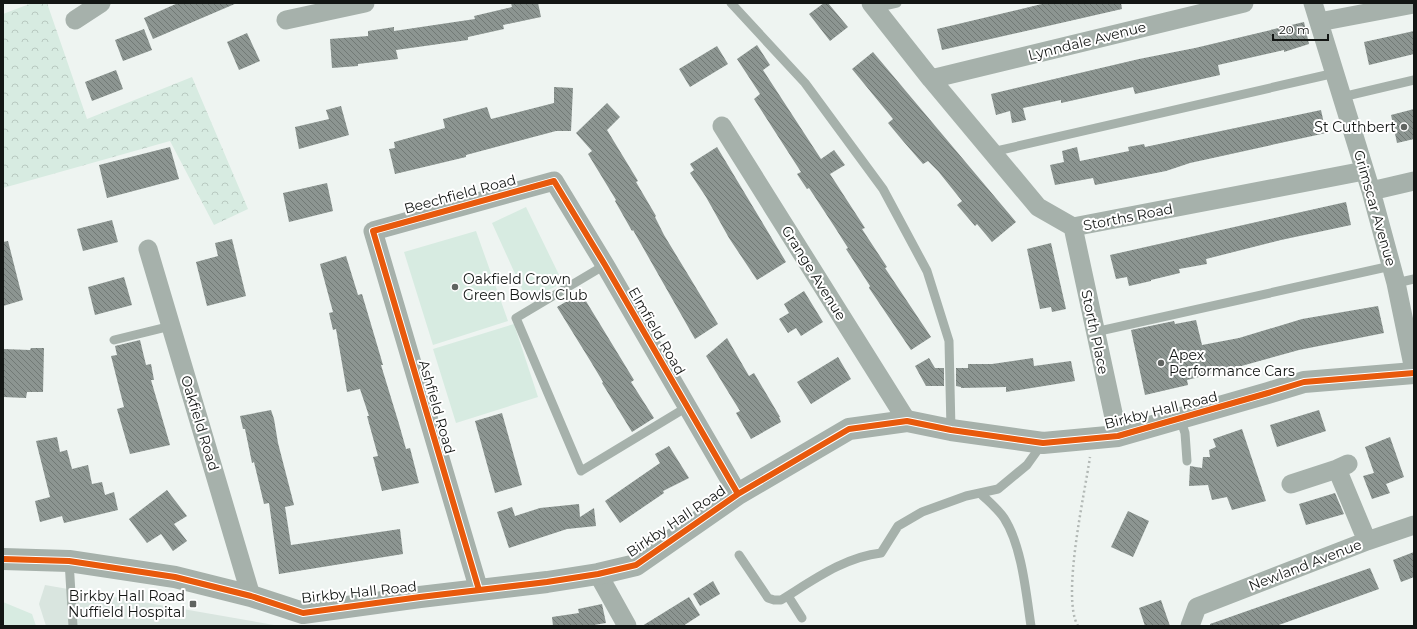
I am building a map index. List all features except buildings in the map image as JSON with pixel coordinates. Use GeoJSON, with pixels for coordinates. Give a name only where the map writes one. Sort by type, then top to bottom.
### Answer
{"type":"FeatureCollection","features":[{"type":"Feature","properties":{"kind":"street"},"geometry":{"type":"LineString","coordinates":[[76,20],[101,3]]}},
{"type":"Feature","properties":{"kind":"street"},"geometry":{"type":"LineString","coordinates":[[286,20],[365,3]]}},
{"type":"Feature","properties":{"kind":"street","name":"Lynndale Avenue"},"geometry":{"type":"LineString","coordinates":[[931,79],[1244,3]]}},
{"type":"Feature","properties":{"kind":"street","name":"Grimscar Avenue"},"geometry":{"type":"LineString","coordinates":[[1313,3],[1364,171],[1400,276],[1414,371]]}},
{"type":"Feature","properties":{"kind":"street"},"geometry":{"type":"LineString","coordinates":[[1319,22],[1414,4]]}},
{"type":"Feature","properties":{"kind":"street","name":"Storths Road"},"geometry":{"type":"LineString","coordinates":[[873,6],[931,79],[1038,207],[1073,227],[1364,171]]}},
{"type":"Feature","properties":{"kind":"street","name":"Grange Avenue"},"geometry":{"type":"LineString","coordinates":[[722,126],[907,421]]}},
{"type":"Feature","properties":{"kind":"street","name":"Beechfield Road"},"geometry":{"type":"LineString","coordinates":[[373,231],[554,181]]}},
{"type":"Feature","properties":{"kind":"street","name":"Elmfield Road"},"geometry":{"type":"LineString","coordinates":[[554,181],[605,265],[738,494]]}},
{"type":"Feature","properties":{"kind":"street"},"geometry":{"type":"LineString","coordinates":[[1371,192],[1414,181]]}},
{"type":"Feature","properties":{"kind":"street","name":"Storth Place"},"geometry":{"type":"LineString","coordinates":[[1073,227],[1118,436]]}},
{"type":"Feature","properties":{"kind":"street","name":"Ashfield Road"},"geometry":{"type":"LineString","coordinates":[[373,231],[479,590]]}},
{"type":"Feature","properties":{"kind":"street","name":"Oakfield Road"},"geometry":{"type":"LineString","coordinates":[[148,250],[251,596]]}},
{"type":"Feature","properties":{"kind":"street","name":"Birkby Hall Road"},"geometry":{"type":"LineString","coordinates":[[4,557],[69,561],[175,576],[251,596],[303,619],[420,597],[598,574],[636,565],[738,494],[849,429],[907,421],[951,430],[1043,443],[1118,436],[1304,382],[1414,371]]}},
{"type":"Feature","properties":{"kind":"street"},"geometry":{"type":"LineString","coordinates":[[1291,484],[1342,467],[1367,541]]}},
{"type":"Feature","properties":{"kind":"street","name":"Newland Avenue"},"geometry":{"type":"LineString","coordinates":[[1190,626],[1197,608],[1367,541],[1414,525]]}},
{"type":"Feature","properties":{"kind":"street"},"geometry":{"type":"LineString","coordinates":[[598,574],[627,626]]}},
{"type":"Feature","properties":{"kind":"lane"},"geometry":{"type":"LineString","coordinates":[[730,3],[805,83],[883,189],[927,271],[949,341],[951,430]]}},
{"type":"Feature","properties":{"kind":"lane"},"geometry":{"type":"LineString","coordinates":[[873,6],[897,3]]}},
{"type":"Feature","properties":{"kind":"lane"},"geometry":{"type":"LineString","coordinates":[[992,152],[1335,73]]}},
{"type":"Feature","properties":{"kind":"lane"},"geometry":{"type":"LineString","coordinates":[[1342,97],[1414,80]]}},
{"type":"Feature","properties":{"kind":"lane"},"geometry":{"type":"LineString","coordinates":[[605,265],[516,318],[581,471],[687,407]]}},
{"type":"Feature","properties":{"kind":"lane"},"geometry":{"type":"LineString","coordinates":[[1095,332],[1400,276]]}},
{"type":"Feature","properties":{"kind":"lane"},"geometry":{"type":"LineString","coordinates":[[114,340],[171,326]]}},
{"type":"Feature","properties":{"kind":"lane"},"geometry":{"type":"LineString","coordinates":[[1180,418],[1185,433],[1187,461]]}},
{"type":"Feature","properties":{"kind":"lane"},"geometry":{"type":"LineString","coordinates":[[739,555],[768,598],[781,600],[839,565],[868,554],[881,552],[898,526],[922,512],[966,496],[998,489],[1027,465],[1043,443]]}},
{"type":"Feature","properties":{"kind":"lane"},"geometry":{"type":"LineString","coordinates":[[980,493],[1003,517],[1016,545],[1022,570],[1031,626]]}},
{"type":"Feature","properties":{"kind":"lane"},"geometry":{"type":"LineString","coordinates":[[69,561],[73,626]]}},
{"type":"Feature","properties":{"kind":"lane"},"geometry":{"type":"LineString","coordinates":[[788,596],[802,618]]}},
{"type":"Feature","properties":{"kind":"path"},"geometry":{"type":"LineString","coordinates":[[1078,626],[1074,619],[1072,576],[1094,438]]}},
{"type":"Feature","properties":{"kind":"shaded area"},"geometry":{"type":"Polygon","coordinates":[[[45,585],[274,626],[46,626],[39,604],[45,585]]]}},
{"type":"Feature","properties":{"kind":"green space"},"geometry":{"type":"Polygon","coordinates":[[[32,3],[47,3],[87,119],[192,77],[248,209],[214,225],[170,141],[3,188],[3,14],[32,3]]]}},
{"type":"Feature","properties":{"kind":"green space"},"geometry":{"type":"Polygon","coordinates":[[[526,207],[563,283],[527,300],[492,223],[526,207]]]}},
{"type":"Feature","properties":{"kind":"green space","name":"Oakfield Crown Green Bowls Club"},"geometry":{"type":"Polygon","coordinates":[[[476,231],[508,321],[433,345],[404,252],[476,231]]]}},
{"type":"Feature","properties":{"kind":"green space"},"geometry":{"type":"Polygon","coordinates":[[[514,324],[538,397],[456,423],[433,349],[514,324]]]}},
{"type":"Feature","properties":{"kind":"green space"},"geometry":{"type":"Polygon","coordinates":[[[3,602],[32,614],[36,626],[3,626],[3,602]]]}},
{"type":"Feature","properties":{"kind":"cycle path"},"geometry":{"type":"LineString","coordinates":[[479,590],[373,231],[554,181],[605,265],[738,494]]}},
{"type":"Feature","properties":{"kind":"cycle path"},"geometry":{"type":"LineString","coordinates":[[3,559],[69,561],[175,577],[251,596],[303,613],[547,582],[598,574],[636,565],[738,494],[849,429],[907,421],[951,430],[1043,443],[1118,436],[1304,382],[1414,373]]}},
{"type":"Feature","properties":{"kind":"place","name":"St Cuthbert"},"geometry":{"type":"Point","coordinates":[1404,127]}},
{"type":"Feature","properties":{"kind":"place","name":"Oakfield Crown Green Bowls Club"},"geometry":{"type":"Point","coordinates":[455,287]}},
{"type":"Feature","properties":{"kind":"place","name":"Apex Performance Cars"},"geometry":{"type":"Point","coordinates":[1161,363]}},
{"type":"Feature","properties":{"kind":"place","name":"Birkby Hall Road Nuffield Hospital"},"geometry":{"type":"Point","coordinates":[193,604]}}]}
